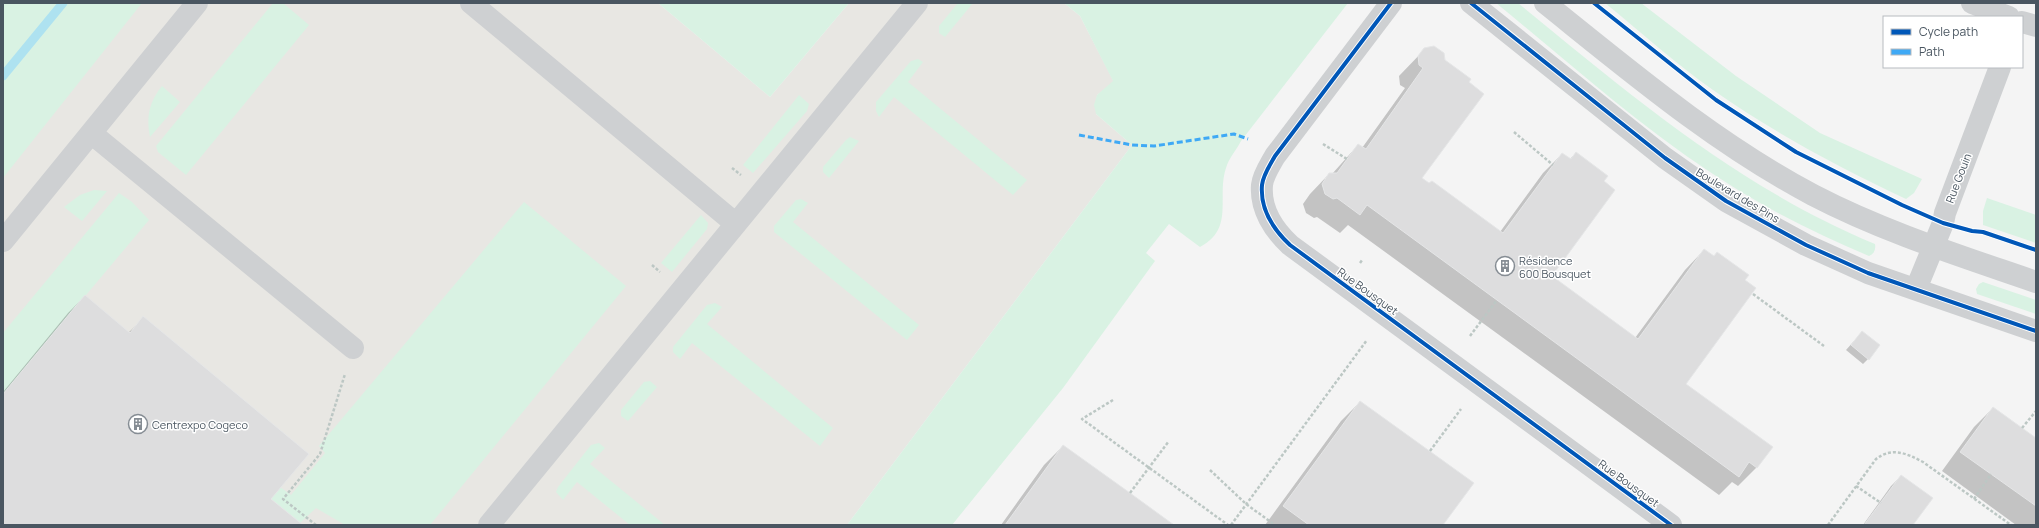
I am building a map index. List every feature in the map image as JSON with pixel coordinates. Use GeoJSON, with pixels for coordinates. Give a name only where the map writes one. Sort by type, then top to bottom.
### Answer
{"type":"FeatureCollection","features":[{"type":"Feature","properties":{"kind":"street"},"geometry":{"type":"LineString","coordinates":[[3,241],[197,3]]}},
{"type":"Feature","properties":{"kind":"street"},"geometry":{"type":"LineString","coordinates":[[471,3],[736,224]]}},
{"type":"Feature","properties":{"kind":"street"},"geometry":{"type":"LineString","coordinates":[[489,525],[917,3]]}},
{"type":"Feature","properties":{"kind":"street","name":"Rue Bousquet"},"geometry":{"type":"LineString","coordinates":[[1392,3],[1271,163],[1262,184],[1268,219],[1277,233],[1290,245],[1671,525]]}},
{"type":"Feature","properties":{"kind":"street","name":"Boulevard des Pins"},"geometry":{"type":"LineString","coordinates":[[1471,3],[1664,158],[1726,201],[1827,255],[1868,273],[2036,331]]}},
{"type":"Feature","properties":{"kind":"street"},"geometry":{"type":"LineString","coordinates":[[1545,3],[1680,110],[1747,156],[1814,195],[1878,225],[2036,282]]}},
{"type":"Feature","properties":{"kind":"street"},"geometry":{"type":"LineString","coordinates":[[1972,3],[2006,16]]}},
{"type":"Feature","properties":{"kind":"street"},"geometry":{"type":"LineString","coordinates":[[2023,22],[2036,26]]}},
{"type":"Feature","properties":{"kind":"street","name":"Rue Gouin"},"geometry":{"type":"LineString","coordinates":[[1916,289],[1943,222],[1945,213],[2000,68]]}},
{"type":"Feature","properties":{"kind":"street"},"geometry":{"type":"LineString","coordinates":[[91,133],[353,348]]}},
{"type":"Feature","properties":{"kind":"path"},"geometry":{"type":"LineString","coordinates":[[1514,132],[1553,165]]}},
{"type":"Feature","properties":{"kind":"path"},"geometry":{"type":"LineString","coordinates":[[1323,144],[1347,159]]}},
{"type":"Feature","properties":{"kind":"path"},"geometry":{"type":"LineString","coordinates":[[1753,294],[1824,346]]}},
{"type":"Feature","properties":{"kind":"path"},"geometry":{"type":"LineString","coordinates":[[1470,336],[1496,300]]}},
{"type":"Feature","properties":{"kind":"path"},"geometry":{"type":"LineString","coordinates":[[1113,400],[1082,419],[1229,525],[1367,340]]}},
{"type":"Feature","properties":{"kind":"path"},"geometry":{"type":"LineString","coordinates":[[316,525],[283,499],[320,454],[353,348]]}},
{"type":"Feature","properties":{"kind":"path"},"geometry":{"type":"LineString","coordinates":[[1430,451],[1461,409]]}},
{"type":"Feature","properties":{"kind":"path"},"geometry":{"type":"LineString","coordinates":[[2022,428],[2036,411]]}},
{"type":"Feature","properties":{"kind":"path"},"geometry":{"type":"LineString","coordinates":[[1130,493],[1169,441]]}},
{"type":"Feature","properties":{"kind":"path"},"geometry":{"type":"LineString","coordinates":[[1828,525],[1876,460],[1883,454],[1893,451],[1909,455],[1923,462],[2011,525]]}},
{"type":"Feature","properties":{"kind":"path"},"geometry":{"type":"LineString","coordinates":[[1210,470],[1246,504],[1275,525]]}},
{"type":"Feature","properties":{"kind":"path"},"geometry":{"type":"LineString","coordinates":[[1974,499],[1991,474]]}},
{"type":"Feature","properties":{"kind":"path"},"geometry":{"type":"LineString","coordinates":[[1856,486],[1881,503]]}},
{"type":"Feature","properties":{"kind":"shaded area"},"geometry":{"type":"Polygon","coordinates":[[[3,3],[658,3],[770,97],[849,3],[1064,3],[1080,16],[1114,82],[1097,95],[1096,114],[1132,145],[847,525],[3,525],[3,3]]]}},
{"type":"Feature","properties":{"kind":"green space"},"geometry":{"type":"Polygon","coordinates":[[[3,3],[142,3],[3,178],[3,3]]]}},
{"type":"Feature","properties":{"kind":"green space"},"geometry":{"type":"Polygon","coordinates":[[[273,3],[283,3],[309,25],[186,175],[158,152],[156,146],[273,3]]]}},
{"type":"Feature","properties":{"kind":"green space"},"geometry":{"type":"Polygon","coordinates":[[[658,3],[849,3],[770,97],[658,3]]]}},
{"type":"Feature","properties":{"kind":"green space"},"geometry":{"type":"Polygon","coordinates":[[[958,3],[973,3],[945,37],[939,33],[939,26],[958,3]]]}},
{"type":"Feature","properties":{"kind":"green space"},"geometry":{"type":"Polygon","coordinates":[[[1064,3],[1348,3],[1241,141],[1230,159],[1224,177],[1221,221],[1218,231],[1211,239],[1200,247],[1169,224],[1146,253],[1155,261],[1063,388],[952,525],[847,525],[1132,145],[1096,114],[1094,105],[1097,95],[1113,81],[1080,16],[1064,3]]]}},
{"type":"Feature","properties":{"kind":"green space"},"geometry":{"type":"Polygon","coordinates":[[[1496,3],[1518,3],[1644,105],[1688,137],[1777,195],[1825,221],[1875,244],[1875,250],[1869,256],[1832,240],[1761,204],[1696,163],[1666,142],[1608,96],[1496,3]]]}},
{"type":"Feature","properties":{"kind":"green space"},"geometry":{"type":"Polygon","coordinates":[[[1605,3],[1641,3],[1736,76],[1820,133],[1922,179],[1914,193],[1906,199],[1856,175],[1759,121],[1699,80],[1605,3]]]}},
{"type":"Feature","properties":{"kind":"green space"},"geometry":{"type":"Polygon","coordinates":[[[918,59],[923,62],[908,82],[1027,180],[1013,195],[894,97],[879,117],[876,111],[876,102],[911,61],[918,59]]]}},
{"type":"Feature","properties":{"kind":"green space"},"geometry":{"type":"Polygon","coordinates":[[[162,86],[180,102],[150,137],[148,123],[151,104],[162,86]]]}},
{"type":"Feature","properties":{"kind":"green space"},"geometry":{"type":"Polygon","coordinates":[[[799,95],[809,104],[807,111],[753,173],[743,165],[799,95]]]}},
{"type":"Feature","properties":{"kind":"green space"},"geometry":{"type":"Polygon","coordinates":[[[850,137],[859,141],[829,178],[823,172],[823,167],[850,137]]]}},
{"type":"Feature","properties":{"kind":"green space"},"geometry":{"type":"Polygon","coordinates":[[[94,190],[107,191],[82,221],[64,207],[80,195],[94,190]]]}},
{"type":"Feature","properties":{"kind":"green space"},"geometry":{"type":"Polygon","coordinates":[[[119,193],[132,202],[149,220],[3,394],[3,333],[119,193]]]}},
{"type":"Feature","properties":{"kind":"green space"},"geometry":{"type":"Polygon","coordinates":[[[1987,198],[2036,215],[2036,243],[1983,225],[1983,211],[1987,198]]]}},
{"type":"Feature","properties":{"kind":"green space"},"geometry":{"type":"Polygon","coordinates":[[[801,199],[808,203],[793,222],[919,325],[907,340],[774,232],[774,226],[796,200],[801,199]]]}},
{"type":"Feature","properties":{"kind":"green space"},"geometry":{"type":"Polygon","coordinates":[[[524,202],[626,286],[430,525],[345,525],[316,508],[300,523],[271,499],[280,487],[291,495],[325,453],[319,446],[524,202]]]}},
{"type":"Feature","properties":{"kind":"green space"},"geometry":{"type":"Polygon","coordinates":[[[701,215],[708,223],[707,229],[672,272],[661,263],[701,215]]]}},
{"type":"Feature","properties":{"kind":"green space"},"geometry":{"type":"Polygon","coordinates":[[[1983,282],[2036,300],[2036,314],[1977,294],[1976,289],[1979,284],[1983,282]]]}},
{"type":"Feature","properties":{"kind":"green space"},"geometry":{"type":"Polygon","coordinates":[[[715,303],[722,307],[707,324],[833,428],[820,446],[692,343],[680,359],[673,352],[673,347],[707,305],[715,303]]]}},
{"type":"Feature","properties":{"kind":"green space"},"geometry":{"type":"Polygon","coordinates":[[[650,381],[657,387],[628,421],[621,416],[621,410],[644,382],[650,381]]]}},
{"type":"Feature","properties":{"kind":"green space"},"geometry":{"type":"Polygon","coordinates":[[[599,443],[605,448],[590,464],[665,525],[630,525],[577,482],[563,500],[556,492],[558,487],[591,445],[599,443]]]}},
{"type":"Feature","properties":{"kind":"building","name":"Résidence 600 Bousquet"},"geometry":{"type":"Polygon","coordinates":[[[1434,46],[1444,53],[1445,60],[1471,79],[1469,82],[1484,94],[1422,178],[1429,183],[1432,181],[1503,233],[1562,153],[1571,159],[1576,152],[1608,176],[1604,181],[1615,190],[1552,276],[1638,339],[1704,249],[1714,256],[1717,252],[1749,275],[1745,280],[1756,288],[1686,384],[1773,447],[1757,468],[1749,462],[1739,477],[1367,205],[1360,215],[1337,198],[1333,199],[1325,194],[1322,184],[1329,173],[1337,173],[1358,144],[1366,149],[1423,68],[1419,65],[1418,56],[1424,48],[1434,46]]]}},
{"type":"Feature","properties":{"kind":"building","name":"Centrexpo Cogeco"},"geometry":{"type":"Polygon","coordinates":[[[85,295],[130,333],[143,316],[309,454],[271,499],[303,525],[3,525],[3,394],[85,295]]]}},
{"type":"Feature","properties":{"kind":"building"},"geometry":{"type":"Polygon","coordinates":[[[1862,331],[1880,345],[1869,360],[1851,345],[1862,331]]]}},
{"type":"Feature","properties":{"kind":"building"},"geometry":{"type":"Polygon","coordinates":[[[1360,401],[1474,483],[1443,525],[1309,525],[1283,506],[1360,401]]]}},
{"type":"Feature","properties":{"kind":"building"},"geometry":{"type":"Polygon","coordinates":[[[1993,407],[2036,438],[2036,506],[1960,452],[1993,407]]]}},
{"type":"Feature","properties":{"kind":"building"},"geometry":{"type":"Polygon","coordinates":[[[1063,445],[1130,493],[1174,525],[1005,525],[1063,445]]]}},
{"type":"Feature","properties":{"kind":"building"},"geometry":{"type":"Polygon","coordinates":[[[1901,475],[1933,498],[1913,525],[1864,525],[1901,475]]]}},
{"type":"Feature","properties":{"kind":"waterway"},"geometry":{"type":"LineString","coordinates":[[3,76],[63,3]]}},
{"type":"Feature","properties":{"kind":"marked path"},"geometry":{"type":"LineString","coordinates":[[1079,135],[1132,145],[1154,146],[1234,134],[1248,139]]}},
{"type":"Feature","properties":{"kind":"cycle path"},"geometry":{"type":"LineString","coordinates":[[1391,3],[1269,166],[1262,185],[1263,202],[1269,218],[1279,233],[1290,245],[1671,525]]}},
{"type":"Feature","properties":{"kind":"cycle path"},"geometry":{"type":"LineString","coordinates":[[1471,3],[1665,158],[1726,201],[1806,245],[1868,273],[2036,331]]}},
{"type":"Feature","properties":{"kind":"cycle path"},"geometry":{"type":"LineString","coordinates":[[1594,3],[1716,100],[1796,152],[1902,205],[1943,223],[1972,231],[1983,232],[2036,250]]}},
{"type":"Feature","properties":{"kind":"place","name":"Résidence 600 Bousquet"},"geometry":{"type":"Point","coordinates":[1505,266]}},
{"type":"Feature","properties":{"kind":"place","name":"Centrexpo Cogeco"},"geometry":{"type":"Point","coordinates":[138,424]}}]}
